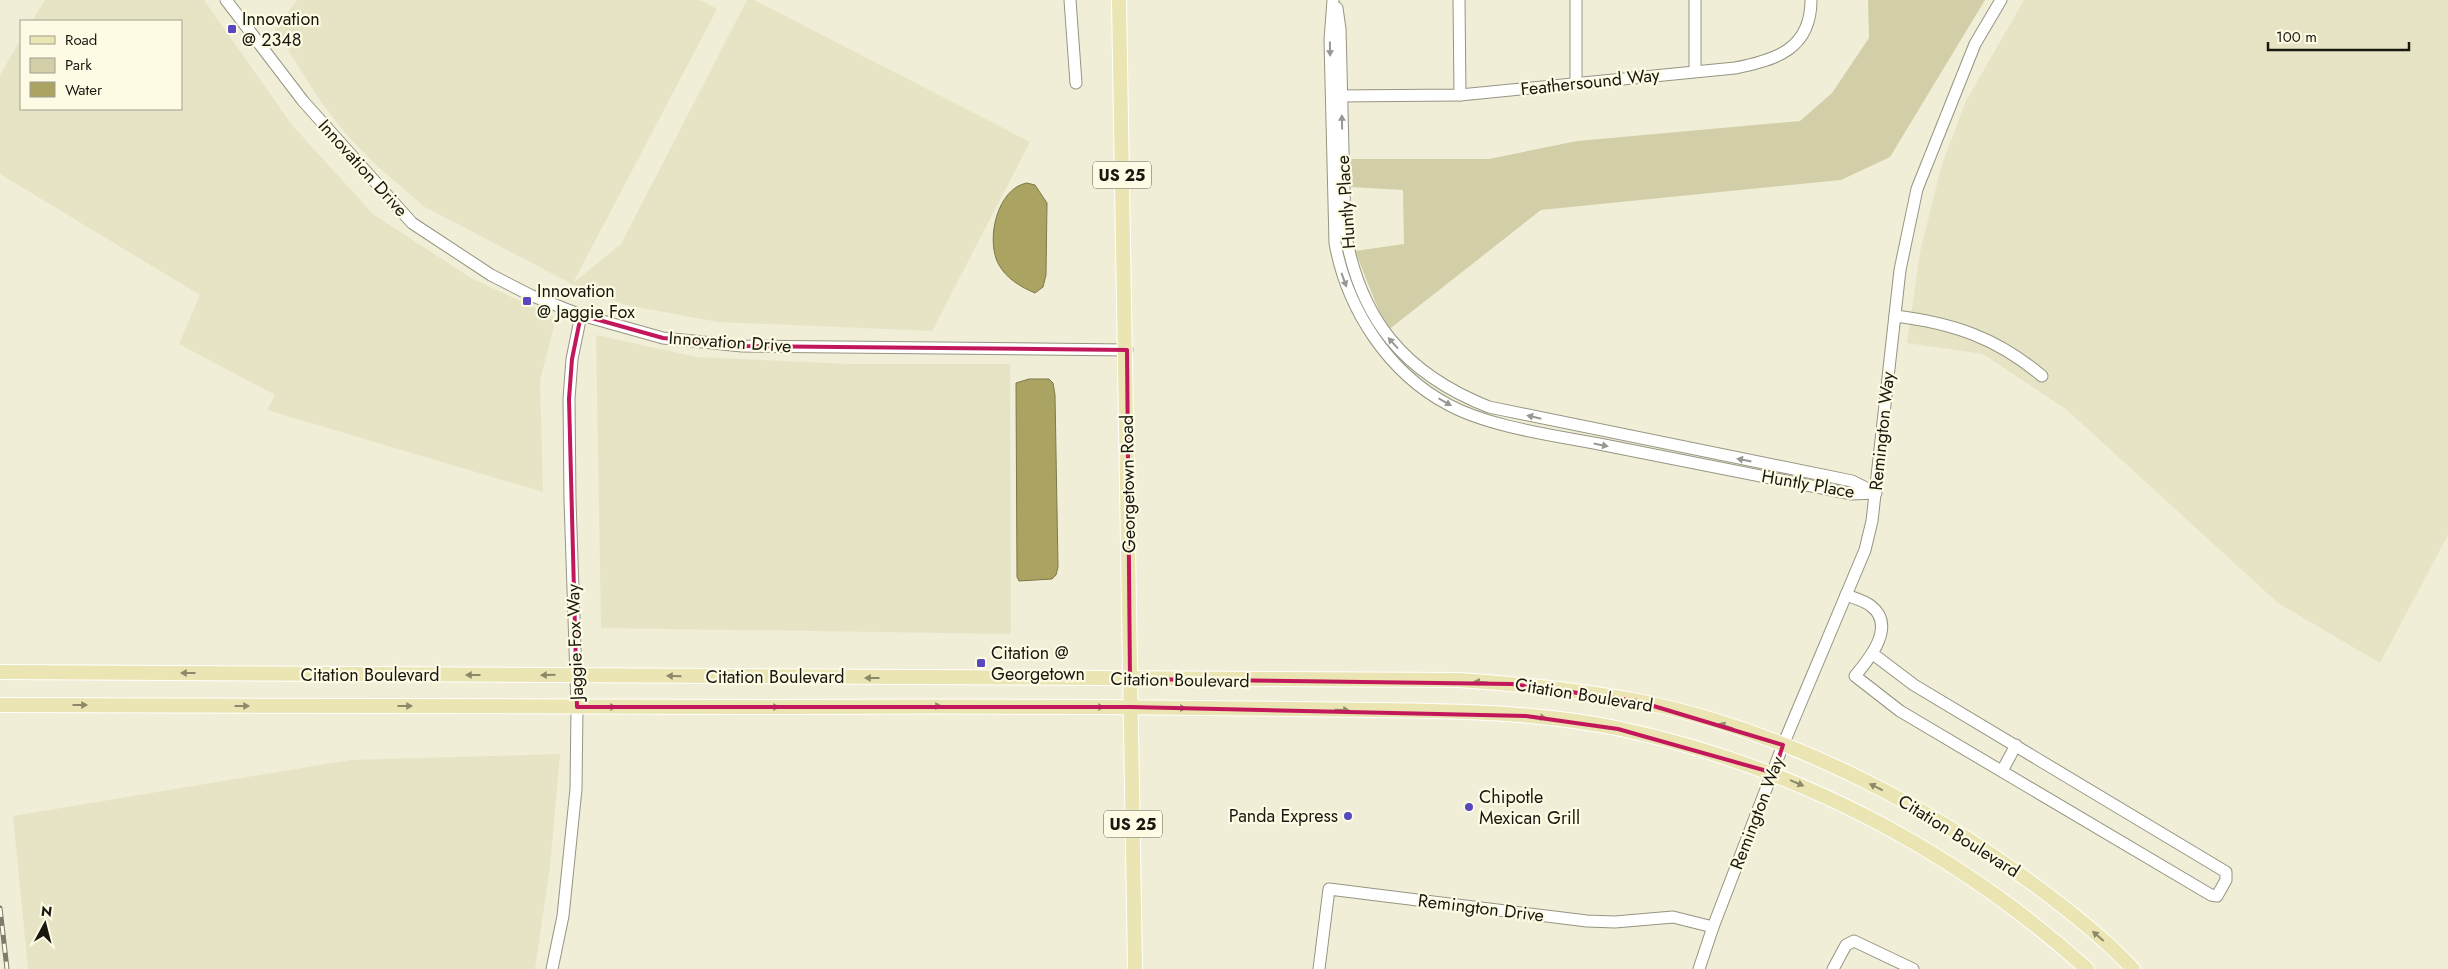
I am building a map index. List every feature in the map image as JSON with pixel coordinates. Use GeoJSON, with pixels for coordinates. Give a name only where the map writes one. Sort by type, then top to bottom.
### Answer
{"type":"FeatureCollection","features":[{"type":"Feature","properties":{"kind":"main road","name":"Georgetown Road"},"geometry":{"type":"LineString","coordinates":[[1119,0],[1127,350],[1130,707],[1135,969]]}},
{"type":"Feature","properties":{"kind":"main road","name":"Citation Boulevard"},"geometry":{"type":"LineString","coordinates":[[0,672],[1458,680],[1598,694],[1637,701],[1708,720],[1783,745],[1895,796],[1996,857],[2075,916],[2133,969]]}},
{"type":"Feature","properties":{"kind":"main road","name":"Citation Boulevard"},"geometry":{"type":"LineString","coordinates":[[0,705],[577,707],[969,705],[1473,712],[1526,716],[1618,729],[1702,751],[1774,773],[1850,808],[1930,851],[2013,908],[2087,969]]}},
{"type":"Feature","properties":{"kind":"street","name":"Innovation Drive"},"geometry":{"type":"LineString","coordinates":[[226,0],[303,102],[412,223],[492,275],[530,294],[581,315],[663,338],[742,346],[1127,350]]}},
{"type":"Feature","properties":{"kind":"street"},"geometry":{"type":"LineString","coordinates":[[1070,0],[1076,83]]}},
{"type":"Feature","properties":{"kind":"street","name":"Huntly Place"},"geometry":{"type":"LineString","coordinates":[[1334,0],[1330,40],[1336,96],[1333,217],[1339,265],[1351,298],[1380,347],[1422,388],[1449,405],[1482,419],[1852,494],[1876,493]]}},
{"type":"Feature","properties":{"kind":"street"},"geometry":{"type":"LineString","coordinates":[[1460,0],[1460,95]]}},
{"type":"Feature","properties":{"kind":"street"},"geometry":{"type":"LineString","coordinates":[[1576,0],[1576,83]]}},
{"type":"Feature","properties":{"kind":"street"},"geometry":{"type":"LineString","coordinates":[[1694,0],[1695,71]]}},
{"type":"Feature","properties":{"kind":"street","name":"Feathersound Way"},"geometry":{"type":"LineString","coordinates":[[1336,96],[1460,95],[1736,68],[1768,62],[1787,52],[1803,34],[1811,12],[1811,0]]}},
{"type":"Feature","properties":{"kind":"street","name":"Remington Way"},"geometry":{"type":"LineString","coordinates":[[1699,969],[1712,927],[1774,773],[1783,745],[1865,550],[1876,493],[1900,270],[1917,189],[1975,44],[2001,0]]}},
{"type":"Feature","properties":{"kind":"street","name":"Jaggie Fox Way"},"geometry":{"type":"LineString","coordinates":[[552,969],[563,916],[572,839],[577,707],[569,399],[572,359],[581,315]]}},
{"type":"Feature","properties":{"kind":"street"},"geometry":{"type":"LineString","coordinates":[[1895,316],[1931,320],[1994,342],[2021,358],[2042,376]]}},
{"type":"Feature","properties":{"kind":"street"},"geometry":{"type":"LineString","coordinates":[[1846,595],[1871,606],[1881,619],[1881,632],[1873,654],[1855,676],[1900,711],[2212,895],[2217,896],[2226,880],[2226,872],[2016,744],[1914,685],[1873,654]]}},
{"type":"Feature","properties":{"kind":"street"},"geometry":{"type":"LineString","coordinates":[[2002,771],[2016,744]]}},
{"type":"Feature","properties":{"kind":"street","name":"Remington Drive"},"geometry":{"type":"LineString","coordinates":[[1319,969],[1329,889],[1586,921],[1616,922],[1673,917],[1712,927]]}},
{"type":"Feature","properties":{"kind":"street"},"geometry":{"type":"LineString","coordinates":[[1833,969],[1846,945],[1854,941],[1913,969]]}},
{"type":"Feature","properties":{"kind":"highlighted area"},"geometry":{"type":"Polygon","coordinates":[[[581,315],[663,338],[742,346],[1127,350],[1130,679],[1512,684],[1637,701],[1783,745],[1774,773],[1618,729],[1526,716],[1131,707],[577,707],[569,399],[572,359],[581,315]]]}},
{"type":"Feature","properties":{"kind":"shaded area"},"geometry":{"type":"Polygon","coordinates":[[[45,0],[204,0],[292,125],[373,214],[471,278],[556,318],[540,380],[543,492],[267,410],[275,395],[179,344],[200,295],[0,174],[0,75],[20,41],[20,110],[182,110],[182,20],[33,20],[45,0]]]}},
{"type":"Feature","properties":{"kind":"shaded area"},"geometry":{"type":"Polygon","coordinates":[[[297,0],[700,0],[717,9],[573,283],[621,244],[747,0],[754,0],[1030,142],[932,331],[718,322],[626,305],[572,284],[423,206],[374,163],[346,134],[321,102],[275,30],[297,0]]]}},
{"type":"Feature","properties":{"kind":"shaded area"},"geometry":{"type":"Polygon","coordinates":[[[2024,0],[2448,0],[2448,535],[2380,663],[2278,603],[2067,410],[1983,354],[1907,343],[1920,252],[1942,164],[1966,101],[2024,0]]]}},
{"type":"Feature","properties":{"kind":"shaded area"},"geometry":{"type":"Polygon","coordinates":[[[596,335],[697,357],[851,364],[1010,364],[1011,634],[601,628],[596,335]]]}},
{"type":"Feature","properties":{"kind":"shaded area"},"geometry":{"type":"Polygon","coordinates":[[[560,754],[550,867],[535,969],[28,969],[13,816],[350,760],[560,754]]]}},
{"type":"Feature","properties":{"kind":"green space"},"geometry":{"type":"Polygon","coordinates":[[[1868,0],[1985,0],[1890,157],[1841,180],[1541,210],[1387,331],[1355,251],[1404,244],[1403,190],[1351,187],[1349,159],[1489,159],[1577,141],[1800,121],[1832,93],[1869,38],[1868,0]]]}},
{"type":"Feature","properties":{"kind":"water"},"geometry":{"type":"Polygon","coordinates":[[[1027,183],[1035,185],[1047,203],[1046,275],[1043,287],[1035,293],[1015,282],[1002,270],[995,255],[993,243],[996,217],[1001,205],[1017,187],[1027,183]]]}},
{"type":"Feature","properties":{"kind":"water"},"geometry":{"type":"Polygon","coordinates":[[[1029,379],[1049,379],[1053,383],[1055,395],[1058,567],[1056,575],[1052,579],[1019,581],[1017,577],[1016,383],[1029,379]]]}},
{"type":"Feature","properties":{"kind":"railway"},"geometry":{"type":"LineString","coordinates":[[0,908],[7,969]]}},
{"type":"Feature","properties":{"kind":"place","name":"Innovation @ 2348"},"geometry":{"type":"Point","coordinates":[232,29]}},
{"type":"Feature","properties":{"kind":"place","name":"Innovation @ Jaggie Fox"},"geometry":{"type":"Point","coordinates":[527,301]}},
{"type":"Feature","properties":{"kind":"place","name":"Citation @ Georgetown"},"geometry":{"type":"Point","coordinates":[981,663]}},
{"type":"Feature","properties":{"kind":"place","name":"Chipotle Mexican Grill"},"geometry":{"type":"Point","coordinates":[1469,807]}},
{"type":"Feature","properties":{"kind":"place","name":"Panda Express"},"geometry":{"type":"Point","coordinates":[1348,816]}}]}
